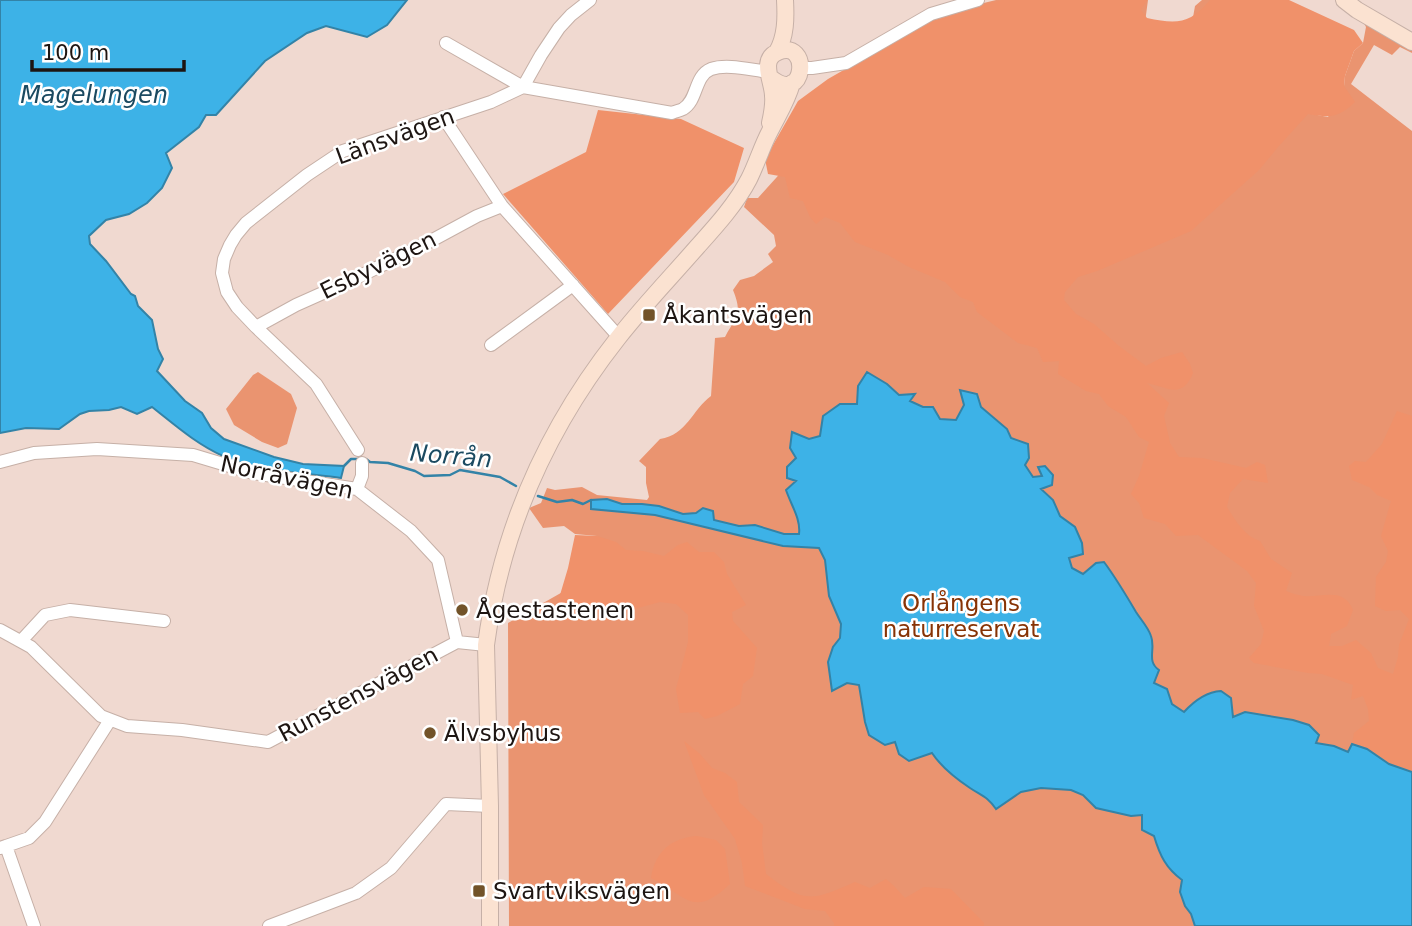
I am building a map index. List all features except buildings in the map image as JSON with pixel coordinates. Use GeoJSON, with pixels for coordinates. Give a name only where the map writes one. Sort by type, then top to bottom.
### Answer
{"type":"FeatureCollection","features":[{"type":"Feature","properties":{"kind":"main road"},"geometry":{"type":"LineString","coordinates":[[769,132],[773,96],[770,59],[785,52],[794,43],[786,18],[785,0]]}},
{"type":"Feature","properties":{"kind":"main road"},"geometry":{"type":"LineString","coordinates":[[1344,0],[1412,42]]}},
{"type":"Feature","properties":{"kind":"main road"},"geometry":{"type":"LineString","coordinates":[[490,926],[486,645],[498,577],[510,534],[551,437],[576,396],[619,337],[720,221],[748,180],[769,132],[788,99],[792,83],[802,68],[799,58],[785,52]]}},
{"type":"Feature","properties":{"kind":"main road"},"geometry":{"type":"LineString","coordinates":[[769,72],[778,83],[792,83]]}},
{"type":"Feature","properties":{"kind":"street"},"geometry":{"type":"LineString","coordinates":[[523,88],[559,29],[590,0]]}},
{"type":"Feature","properties":{"kind":"street"},"geometry":{"type":"LineString","coordinates":[[802,68],[846,63],[930,14],[978,0]]}},
{"type":"Feature","properties":{"kind":"street"},"geometry":{"type":"LineString","coordinates":[[446,43],[523,88],[672,113],[685,108],[700,77],[709,70],[721,67],[769,72]]}},
{"type":"Feature","properties":{"kind":"street","name":"Länsvägen"},"geometry":{"type":"LineString","coordinates":[[357,489],[362,476],[360,457],[316,384],[237,307],[227,292],[222,273],[224,259],[236,234],[246,223],[334,156],[491,102],[523,88]]}},
{"type":"Feature","properties":{"kind":"street"},"geometry":{"type":"LineString","coordinates":[[443,117],[502,206],[619,337]]}},
{"type":"Feature","properties":{"kind":"street","name":"Esbyvägen"},"geometry":{"type":"LineString","coordinates":[[256,327],[502,206]]}},
{"type":"Feature","properties":{"kind":"street"},"geometry":{"type":"LineString","coordinates":[[491,345],[573,285]]}},
{"type":"Feature","properties":{"kind":"street","name":"Norråvägen"},"geometry":{"type":"LineString","coordinates":[[0,462],[34,453],[97,449],[193,455],[253,473],[357,489],[411,531],[438,560],[457,642]]}},
{"type":"Feature","properties":{"kind":"street"},"geometry":{"type":"LineString","coordinates":[[21,641],[45,615],[70,610],[164,621]]}},
{"type":"Feature","properties":{"kind":"street","name":"Runstensvägen"},"geometry":{"type":"LineString","coordinates":[[0,630],[32,647],[101,716],[110,720],[127,726],[182,730],[268,742],[457,642]]}},
{"type":"Feature","properties":{"kind":"street"},"geometry":{"type":"LineString","coordinates":[[457,642],[486,645]]}},
{"type":"Feature","properties":{"kind":"street"},"geometry":{"type":"LineString","coordinates":[[34,926],[3,847],[29,838],[46,822],[110,720]]}},
{"type":"Feature","properties":{"kind":"street"},"geometry":{"type":"LineString","coordinates":[[269,926],[356,893],[391,868],[446,804],[490,806]]}},
{"type":"Feature","properties":{"kind":"green space","name":"Orlångens naturreservat"},"geometry":{"type":"Polygon","coordinates":[[[996,0],[1148,0],[1144,30],[1192,23],[1195,6],[1202,0],[1227,0],[1312,114],[1328,117],[1344,86],[1354,51],[1363,43],[1366,27],[1357,10],[1412,42],[1412,53],[1400,47],[1392,55],[1374,45],[1351,84],[1412,131],[1412,926],[509,926],[508,623],[603,569],[597,536],[575,534],[564,526],[543,528],[529,508],[541,503],[547,488],[555,490],[582,487],[597,495],[647,500],[646,467],[639,461],[660,439],[677,433],[711,396],[715,338],[725,337],[737,315],[738,305],[733,290],[740,280],[754,276],[773,262],[768,254],[776,246],[774,235],[744,207],[747,198],[758,198],[804,147],[939,14],[996,0]],[[607,499],[591,500],[592,509],[653,515],[642,504],[622,504],[607,499]]]}},
{"type":"Feature","properties":{"kind":"green space"},"geometry":{"type":"Polygon","coordinates":[[[258,372],[291,394],[297,408],[287,444],[278,448],[234,425],[226,409],[258,372]]]}},
{"type":"Feature","properties":{"kind":"shaded area"},"geometry":{"type":"Polygon","coordinates":[[[1002,0],[1147,0],[1141,10],[1147,18],[1174,22],[1195,14],[1210,0],[1289,0],[1354,30],[1363,43],[1354,51],[1345,76],[1344,86],[1355,102],[1333,116],[1308,114],[1259,170],[1191,231],[1078,277],[1065,292],[1064,300],[1076,314],[1094,324],[1146,366],[1182,352],[1193,373],[1184,387],[1173,390],[1147,383],[1169,403],[1164,416],[1170,443],[1179,457],[1202,458],[1246,468],[1257,462],[1265,465],[1268,483],[1243,479],[1230,493],[1227,507],[1245,532],[1260,541],[1271,559],[1292,573],[1286,591],[1303,596],[1338,596],[1349,603],[1353,610],[1347,626],[1331,634],[1329,646],[1342,646],[1356,640],[1371,653],[1378,668],[1393,674],[1399,645],[1409,619],[1400,610],[1386,611],[1375,606],[1376,577],[1386,562],[1388,551],[1381,536],[1391,501],[1352,480],[1349,466],[1355,461],[1366,462],[1382,444],[1397,411],[1412,416],[1412,772],[1389,764],[1367,749],[1352,744],[1354,733],[1369,721],[1363,696],[1351,700],[1353,685],[1322,674],[1254,663],[1249,658],[1261,644],[1264,631],[1254,606],[1256,583],[1247,571],[1198,535],[1176,536],[1165,524],[1144,518],[1139,503],[1131,494],[1149,442],[1139,437],[1126,417],[1108,406],[1099,394],[1086,391],[1058,374],[1059,361],[1043,362],[1037,348],[1018,343],[977,312],[973,302],[960,297],[945,282],[855,242],[840,223],[825,217],[816,224],[803,201],[790,198],[785,177],[768,174],[765,159],[798,101],[828,79],[938,16],[1002,0]]]}},
{"type":"Feature","properties":{"kind":"shaded area"},"geometry":{"type":"Polygon","coordinates":[[[598,110],[681,119],[744,148],[734,182],[608,314],[503,194],[586,152],[598,110]]]}},
{"type":"Feature","properties":{"kind":"shaded area"},"geometry":{"type":"Polygon","coordinates":[[[575,535],[597,536],[616,542],[626,550],[664,556],[678,545],[687,542],[699,552],[714,552],[724,562],[727,574],[746,605],[732,612],[733,621],[757,648],[753,676],[743,684],[740,704],[705,719],[698,712],[680,713],[676,689],[688,642],[688,615],[676,604],[660,602],[612,615],[586,608],[557,605],[575,535]]]}},
{"type":"Feature","properties":{"kind":"shaded area"},"geometry":{"type":"Polygon","coordinates":[[[684,741],[712,768],[737,782],[739,802],[763,825],[766,874],[790,891],[800,895],[818,896],[855,882],[870,888],[886,879],[905,898],[924,887],[951,889],[984,926],[834,926],[825,911],[805,909],[745,886],[735,839],[704,795],[684,741]]]}},
{"type":"Feature","properties":{"kind":"shaded area"},"geometry":{"type":"Polygon","coordinates":[[[697,836],[716,840],[725,849],[730,884],[717,895],[698,902],[682,897],[651,878],[656,861],[666,848],[679,840],[697,836]]]}},
{"type":"Feature","properties":{"kind":"water","name":"Magelungen"},"geometry":{"type":"Polygon","coordinates":[[[0,0],[407,0],[387,25],[367,37],[326,26],[307,33],[265,61],[216,115],[206,115],[199,127],[166,153],[172,168],[162,188],[147,203],[129,214],[106,220],[89,236],[90,244],[152,320],[163,359],[157,371],[185,401],[202,413],[211,428],[224,439],[274,457],[303,464],[344,466],[341,478],[281,471],[236,461],[204,446],[152,407],[137,414],[121,407],[89,411],[59,429],[26,428],[0,433],[0,0]]]}},
{"type":"Feature","properties":{"kind":"water"},"geometry":{"type":"Polygon","coordinates":[[[867,372],[899,395],[915,394],[910,401],[923,407],[933,407],[940,419],[956,420],[964,405],[960,390],[977,394],[981,407],[1007,429],[1011,438],[1028,444],[1029,458],[1025,465],[1033,477],[1042,476],[1038,467],[1045,466],[1053,475],[1052,485],[1041,489],[1053,500],[1060,516],[1075,527],[1082,543],[1083,554],[1069,558],[1072,568],[1083,574],[1096,563],[1104,562],[1150,633],[1152,659],[1159,670],[1154,683],[1167,689],[1172,704],[1184,712],[1201,698],[1221,691],[1231,698],[1233,717],[1245,712],[1293,720],[1309,725],[1319,735],[1316,743],[1348,752],[1352,744],[1367,749],[1389,764],[1412,772],[1412,926],[1195,926],[1180,892],[1182,880],[1164,861],[1154,836],[1142,830],[1142,815],[1131,816],[1096,808],[1083,795],[1071,790],[1041,788],[1021,792],[996,809],[987,799],[949,772],[932,753],[909,761],[899,754],[895,742],[885,745],[869,735],[859,685],[847,683],[832,691],[828,662],[833,647],[840,638],[841,624],[829,596],[825,560],[819,548],[783,546],[655,515],[591,509],[591,500],[607,499],[622,504],[659,506],[683,514],[696,513],[703,508],[713,511],[714,520],[739,526],[755,525],[784,534],[799,534],[797,517],[786,490],[796,481],[787,478],[787,467],[796,458],[790,448],[792,432],[809,439],[820,436],[823,416],[840,404],[857,404],[858,386],[867,372]]]}},
{"type":"Feature","properties":{"kind":"waterway","name":"Norrån"},"geometry":{"type":"LineString","coordinates":[[344,466],[351,459],[359,459]]}},
{"type":"Feature","properties":{"kind":"waterway","name":"Norrån"},"geometry":{"type":"LineString","coordinates":[[366,459],[370,462],[388,463],[424,476],[450,475],[460,470],[500,477],[516,486]]}},
{"type":"Feature","properties":{"kind":"waterway","name":"Norrån"},"geometry":{"type":"LineString","coordinates":[[538,496],[557,502],[572,500],[583,504],[591,500]]}},
{"type":"Feature","properties":{"kind":"place","name":"Åkantsvägen"},"geometry":{"type":"Point","coordinates":[649,315]}},
{"type":"Feature","properties":{"kind":"place","name":"Ågestastenen"},"geometry":{"type":"Point","coordinates":[462,610]}},
{"type":"Feature","properties":{"kind":"place","name":"Älvsbyhus"},"geometry":{"type":"Point","coordinates":[430,733]}},
{"type":"Feature","properties":{"kind":"place","name":"Svartviksvägen"},"geometry":{"type":"Point","coordinates":[479,891]}}]}
